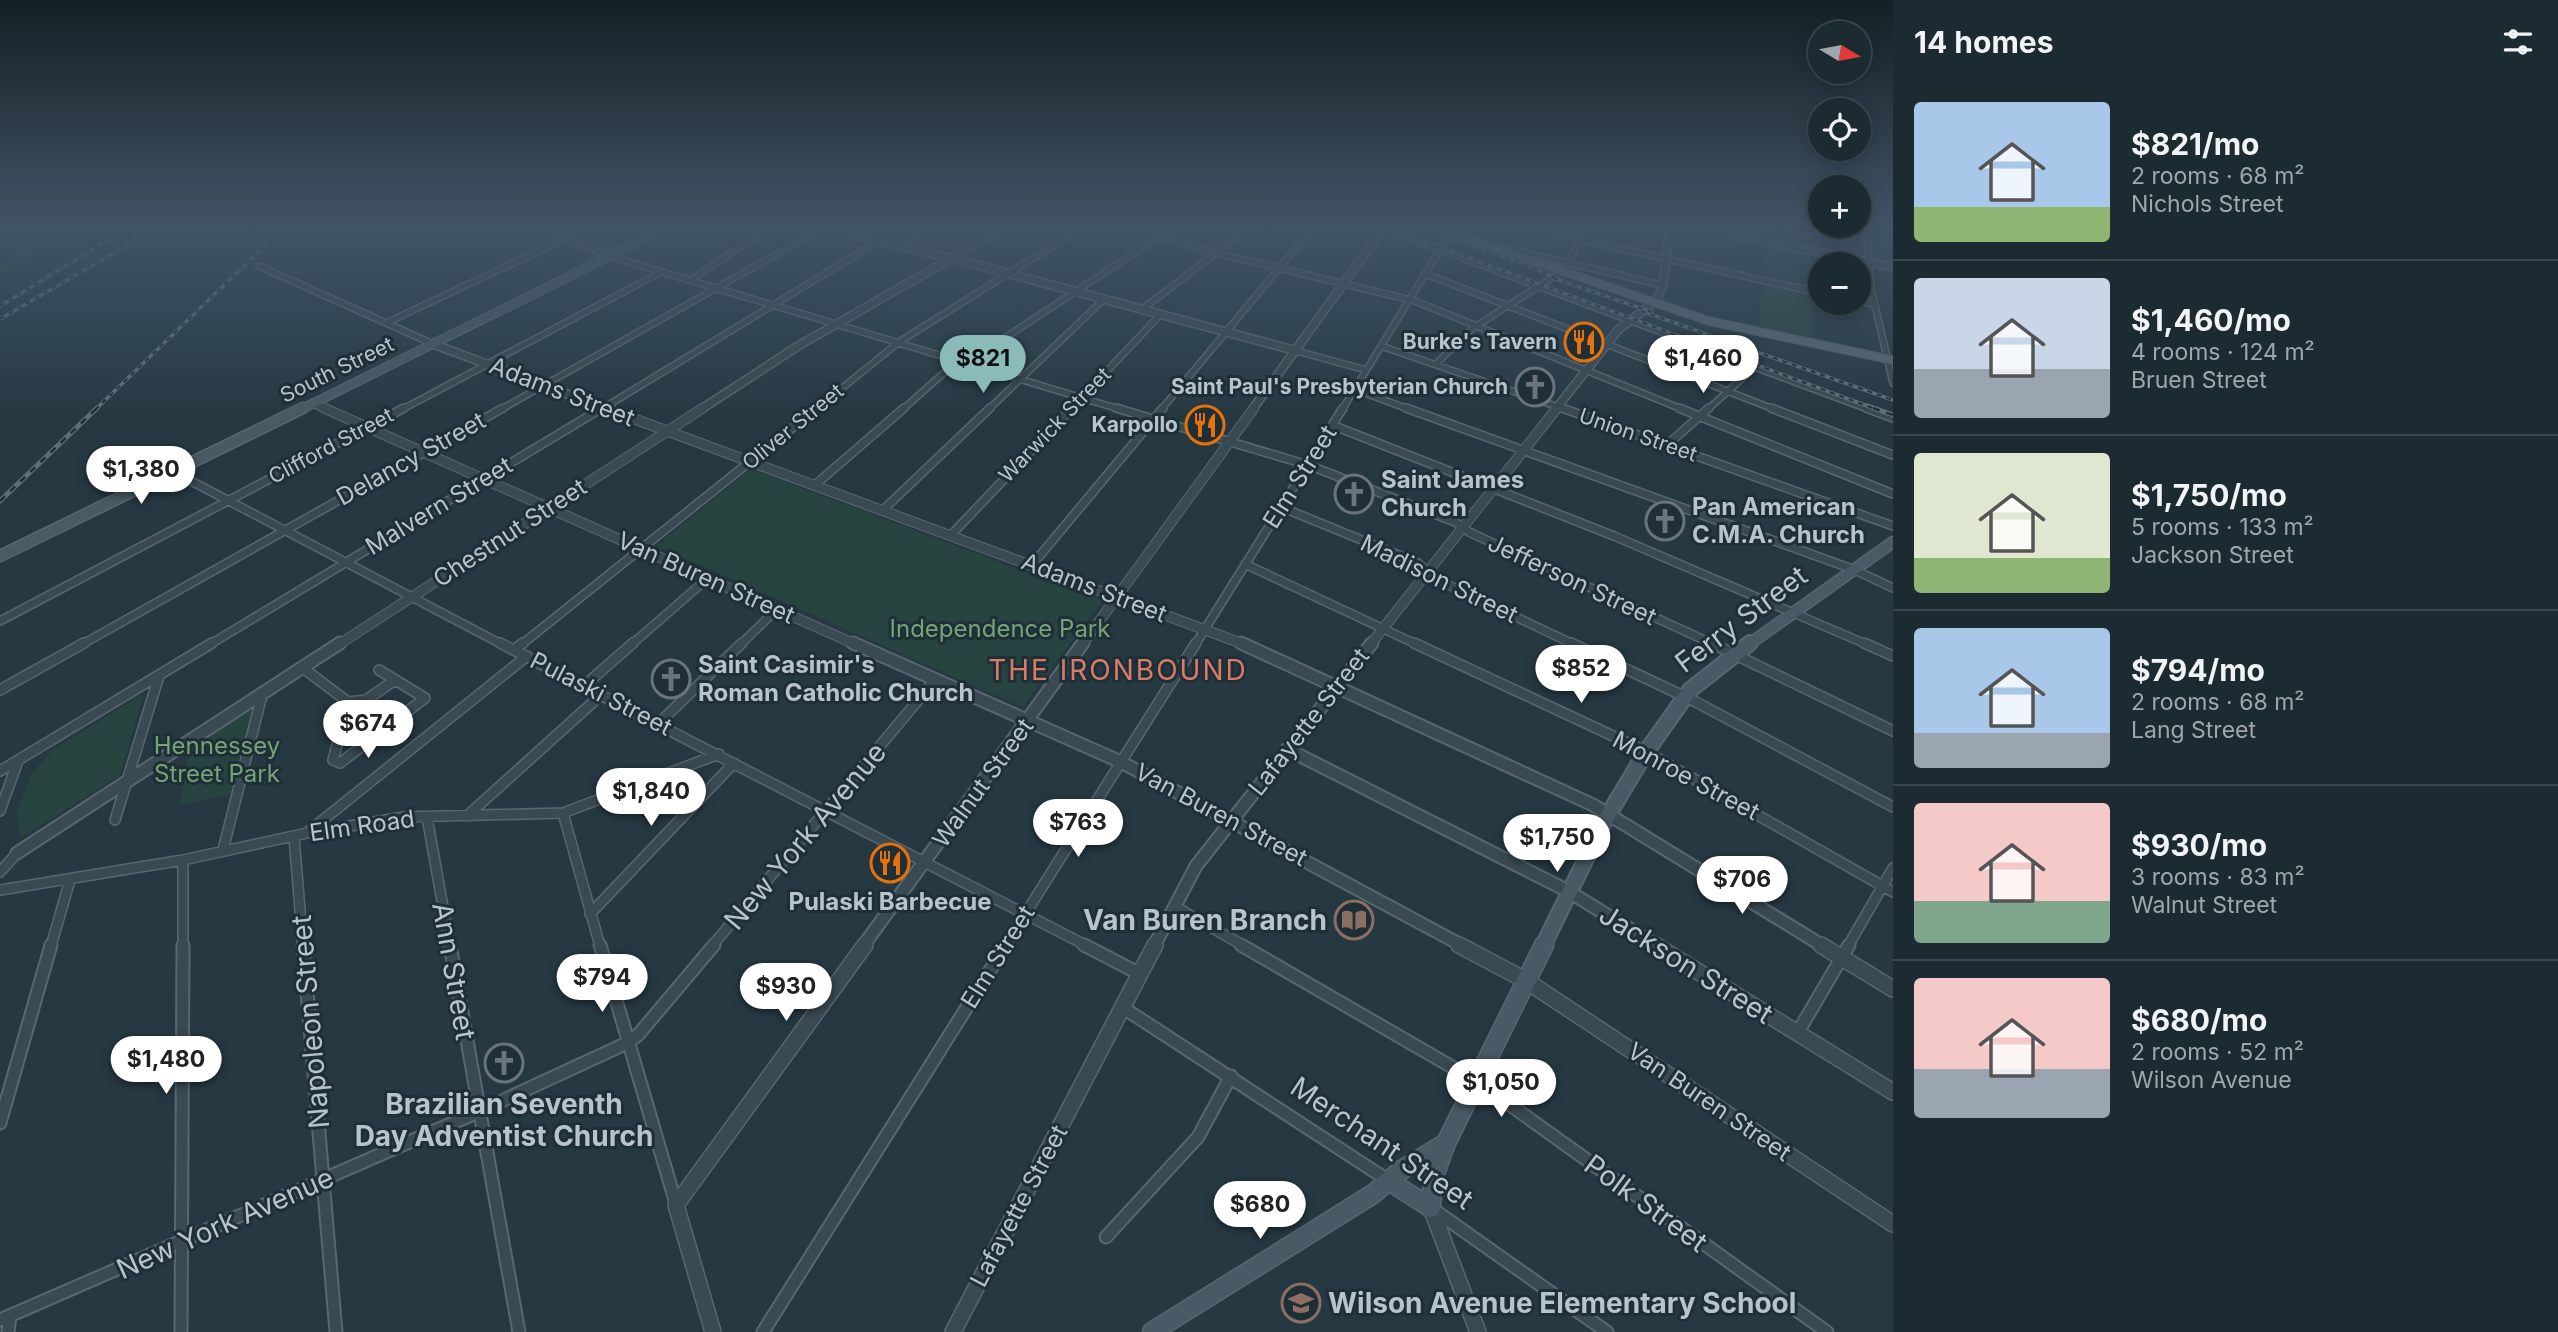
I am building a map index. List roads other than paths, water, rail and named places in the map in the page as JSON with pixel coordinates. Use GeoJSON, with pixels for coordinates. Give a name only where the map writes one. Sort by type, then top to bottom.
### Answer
{"type":"FeatureCollection","features":[{"type":"Feature","properties":{"kind":"main road","name":"South Street"},"geometry":{"type":"LineString","coordinates":[[0,562],[174,472],[547,287]]}},
{"type":"Feature","properties":{"kind":"main road"},"geometry":{"type":"LineString","coordinates":[[1606,287],[1653,304],[1756,332],[1890,360]]}},
{"type":"Feature","properties":{"kind":"main road","name":"South Street"},"geometry":{"type":"LineString","coordinates":[[0,555],[77,517],[95,512]]}},
{"type":"Feature","properties":{"kind":"main road","name":"Ferry Street"},"geometry":{"type":"LineString","coordinates":[[1431,1208],[1433,1178],[1446,1143],[1478,1082],[1568,891],[1608,815],[1646,752],[1690,690],[1735,654],[1893,542]]}},
{"type":"Feature","properties":{"kind":"main road"},"geometry":{"type":"LineString","coordinates":[[1152,1332],[1373,1194],[1400,1171],[1446,1143]]}},
{"type":"Feature","properties":{"kind":"main road","name":"Merchant Street"},"geometry":{"type":"LineString","coordinates":[[1390,1181],[1431,1208]]}},
{"type":"Feature","properties":{"kind":"street","name":"Adams Street"},"geometry":{"type":"LineString","coordinates":[[306,287],[433,344],[1118,597],[1204,630],[1337,687],[1608,815],[1893,989]]}},
{"type":"Feature","properties":{"kind":"street"},"geometry":{"type":"LineString","coordinates":[[386,323],[462,287]]}},
{"type":"Feature","properties":{"kind":"street","name":"Clifford Street"},"geometry":{"type":"LineString","coordinates":[[0,621],[632,287]]}},
{"type":"Feature","properties":{"kind":"street","name":"Malvern Street"},"geometry":{"type":"LineString","coordinates":[[0,771],[802,287]]}},
{"type":"Feature","properties":{"kind":"street","name":"Chestnut Street"},"geometry":{"type":"LineString","coordinates":[[17,853],[668,432],[837,324],[901,287]]}},
{"type":"Feature","properties":{"kind":"street","name":"Oliver Street"},"geometry":{"type":"LineString","coordinates":[[514,650],[899,342],[985,287]]}},
{"type":"Feature","properties":{"kind":"street"},"geometry":{"type":"LineString","coordinates":[[1056,287],[1366,370]]}},
{"type":"Feature","properties":{"kind":"street"},"geometry":{"type":"LineString","coordinates":[[815,485],[955,363],[971,360],[1082,287]]}},
{"type":"Feature","properties":{"kind":"street"},"geometry":{"type":"LineString","coordinates":[[1141,310],[1171,287]]}},
{"type":"Feature","properties":{"kind":"street"},"geometry":{"type":"LineString","coordinates":[[1032,565],[1264,287]]}},
{"type":"Feature","properties":{"kind":"street","name":"Walnut Street"},"geometry":{"type":"LineString","coordinates":[[676,1205],[1343,287]]}},
{"type":"Feature","properties":{"kind":"street"},"geometry":{"type":"LineString","coordinates":[[1358,287],[1410,300],[1893,494]]}},
{"type":"Feature","properties":{"kind":"street","name":"Elm Street"},"geometry":{"type":"LineString","coordinates":[[763,1332],[1418,287]]}},
{"type":"Feature","properties":{"kind":"street"},"geometry":{"type":"LineString","coordinates":[[1460,287],[1893,455]]}},
{"type":"Feature","properties":{"kind":"street"},"geometry":{"type":"LineString","coordinates":[[1436,365],[1476,326],[1537,287]]}},
{"type":"Feature","properties":{"kind":"street"},"geometry":{"type":"LineString","coordinates":[[1542,287],[1893,418]]}},
{"type":"Feature","properties":{"kind":"street","name":"Lafayette Street"},"geometry":{"type":"LineString","coordinates":[[953,1332],[1196,866],[1606,344],[1618,330],[1653,304],[1662,287]]}},
{"type":"Feature","properties":{"kind":"street","name":"Jefferson Street"},"geometry":{"type":"LineString","coordinates":[[715,288],[1308,465],[1455,522],[1462,528],[1735,654],[1893,731]]}},
{"type":"Feature","properties":{"kind":"street","name":"Delancy Street"},"geometry":{"type":"LineString","coordinates":[[0,690],[715,288]]}},
{"type":"Feature","properties":{"kind":"street"},"geometry":{"type":"LineString","coordinates":[[1871,295],[1890,360],[1893,383]]}},
{"type":"Feature","properties":{"kind":"street"},"geometry":{"type":"LineString","coordinates":[[883,510],[1103,299]]}},
{"type":"Feature","properties":{"kind":"street","name":"Warwick Street"},"geometry":{"type":"LineString","coordinates":[[951,535],[1160,315]]}},
{"type":"Feature","properties":{"kind":"street","name":"Union Street"},"geometry":{"type":"LineString","coordinates":[[1381,346],[1668,444],[1893,526]]}},
{"type":"Feature","properties":{"kind":"street"},"geometry":{"type":"LineString","coordinates":[[1668,444],[1756,366]]}},
{"type":"Feature","properties":{"kind":"street"},"geometry":{"type":"LineString","coordinates":[[1354,389],[1854,570],[1893,588]]}},
{"type":"Feature","properties":{"kind":"street","name":"Van Buren Street"},"geometry":{"type":"LineString","coordinates":[[313,403],[1121,762],[1525,979],[1893,1224]]}},
{"type":"Feature","properties":{"kind":"street"},"geometry":{"type":"LineString","coordinates":[[1332,425],[1494,486],[1797,611],[1893,656]]}},
{"type":"Feature","properties":{"kind":"street","name":"Pulaski Street"},"geometry":{"type":"LineString","coordinates":[[174,472],[344,564],[659,723],[1140,974]]}},
{"type":"Feature","properties":{"kind":"street","name":"Madison Street"},"geometry":{"type":"LineString","coordinates":[[1281,507],[1418,563],[1436,579],[1685,697],[1893,807]]}},
{"type":"Feature","properties":{"kind":"street","name":"Monroe Street"},"geometry":{"type":"LineString","coordinates":[[1245,564],[1646,752],[1888,889]]}},
{"type":"Feature","properties":{"kind":"street"},"geometry":{"type":"LineString","coordinates":[[584,686],[708,579]]}},
{"type":"Feature","properties":{"kind":"street"},"geometry":{"type":"LineString","coordinates":[[659,723],[777,609]]}},
{"type":"Feature","properties":{"kind":"street"},"geometry":{"type":"LineString","coordinates":[[307,833],[527,656]]}},
{"type":"Feature","properties":{"kind":"street"},"geometry":{"type":"LineString","coordinates":[[303,668],[348,702],[366,700],[395,680]]}},
{"type":"Feature","properties":{"kind":"street"},"geometry":{"type":"LineString","coordinates":[[348,702],[333,760],[340,763],[425,698],[379,670]]}},
{"type":"Feature","properties":{"kind":"street"},"geometry":{"type":"LineString","coordinates":[[115,820],[159,676]]}},
{"type":"Feature","properties":{"kind":"street","name":"New York Avenue"},"geometry":{"type":"LineString","coordinates":[[5,1318],[478,1112],[627,1043],[638,1035],[936,680]]}},
{"type":"Feature","properties":{"kind":"street"},"geometry":{"type":"LineString","coordinates":[[223,850],[262,695]]}},
{"type":"Feature","properties":{"kind":"street"},"geometry":{"type":"LineString","coordinates":[[467,816],[601,695]]}},
{"type":"Feature","properties":{"kind":"street","name":"Jackson Street"},"geometry":{"type":"LineString","coordinates":[[1287,749],[1568,891],[1893,1093]]}},
{"type":"Feature","properties":{"kind":"street","name":"Elm Road"},"geometry":{"type":"LineString","coordinates":[[0,890],[183,860],[307,833],[404,817],[563,813],[719,754]]}},
{"type":"Feature","properties":{"kind":"street"},"geometry":{"type":"LineString","coordinates":[[0,811],[18,760]]}},
{"type":"Feature","properties":{"kind":"street"},"geometry":{"type":"LineString","coordinates":[[590,915],[734,763]]}},
{"type":"Feature","properties":{"kind":"street"},"geometry":{"type":"LineString","coordinates":[[563,813],[590,915],[713,1332]]}},
{"type":"Feature","properties":{"kind":"street","name":"Ann Street"},"geometry":{"type":"LineString","coordinates":[[427,817],[519,1332]]}},
{"type":"Feature","properties":{"kind":"street","name":"Napoleon Street"},"geometry":{"type":"LineString","coordinates":[[294,837],[336,1332]]}},
{"type":"Feature","properties":{"kind":"street"},"geometry":{"type":"LineString","coordinates":[[0,861],[17,853]]}},
{"type":"Feature","properties":{"kind":"street"},"geometry":{"type":"LineString","coordinates":[[0,872],[17,853]]}},
{"type":"Feature","properties":{"kind":"street"},"geometry":{"type":"LineString","coordinates":[[181,1332],[183,860]]}},
{"type":"Feature","properties":{"kind":"street"},"geometry":{"type":"LineString","coordinates":[[1798,1032],[1841,957],[1888,889],[1893,867]]}},
{"type":"Feature","properties":{"kind":"street"},"geometry":{"type":"LineString","coordinates":[[0,1123],[70,880]]}},
{"type":"Feature","properties":{"kind":"street","name":"Polk Street"},"geometry":{"type":"LineString","coordinates":[[1174,905],[1478,1082],[1827,1332]]}},
{"type":"Feature","properties":{"kind":"street","name":"Merchant Street"},"geometry":{"type":"LineString","coordinates":[[1122,1007],[1390,1181]]}},
{"type":"Feature","properties":{"kind":"street"},"geometry":{"type":"LineString","coordinates":[[1105,1237],[1198,1137],[1231,1076]]}},
{"type":"Feature","properties":{"kind":"street","name":"Merchant Street"},"geometry":{"type":"LineString","coordinates":[[1431,1208],[1607,1332]]}},
{"type":"Feature","properties":{"kind":"street","name":"Ferry Street"},"geometry":{"type":"LineString","coordinates":[[1431,1208],[1478,1332]]}},
{"type":"Feature","properties":{"kind":"street"},"geometry":{"type":"LineString","coordinates":[[5,1318],[8,1332]]}},
{"type":"Feature","properties":{"kind":"railway"},"geometry":{"type":"LineString","coordinates":[[0,306],[31,287]]}},
{"type":"Feature","properties":{"kind":"railway"},"geometry":{"type":"LineString","coordinates":[[0,319],[55,287]]}},
{"type":"Feature","properties":{"kind":"railway"},"geometry":{"type":"LineString","coordinates":[[95,410],[222,287]]}},
{"type":"Feature","properties":{"kind":"railway"},"geometry":{"type":"LineString","coordinates":[[1547,287],[1878,410]]}},
{"type":"Feature","properties":{"kind":"railway"},"geometry":{"type":"LineString","coordinates":[[1580,287],[1652,312]]}},
{"type":"Feature","properties":{"kind":"railway"},"geometry":{"type":"LineString","coordinates":[[1641,311],[1893,400]]}},
{"type":"Feature","properties":{"kind":"railway"},"geometry":{"type":"LineString","coordinates":[[0,501],[97,408]]}},
{"type":"Feature","properties":{"kind":"railway"},"geometry":{"type":"LineString","coordinates":[[1873,408],[1893,415]]}},
{"type":"Feature","properties":{"kind":"place","name":"Burke's Tavern"},"geometry":{"type":"Point","coordinates":[1584,342]}},
{"type":"Feature","properties":{"kind":"place","name":"Saint Paul's Presbyterian Church"},"geometry":{"type":"Point","coordinates":[1535,387]}},
{"type":"Feature","properties":{"kind":"place","name":"Karpollo"},"geometry":{"type":"Point","coordinates":[1205,425]}},
{"type":"Feature","properties":{"kind":"place","name":"Saint James Church"},"geometry":{"type":"Point","coordinates":[1354,494]}},
{"type":"Feature","properties":{"kind":"place","name":"Pan American C.M.A. Church"},"geometry":{"type":"Point","coordinates":[1665,521]}},
{"type":"Feature","properties":{"kind":"place","name":"Saint Casimir's Roman Catholic Church"},"geometry":{"type":"Point","coordinates":[671,679]}},
{"type":"Feature","properties":{"kind":"place","name":"Pulaski Barbecue"},"geometry":{"type":"Point","coordinates":[890,863]}},
{"type":"Feature","properties":{"kind":"place","name":"Van Buren Branch"},"geometry":{"type":"Point","coordinates":[1354,920]}},
{"type":"Feature","properties":{"kind":"place","name":"Brazilian Seventh Day Adventist Church"},"geometry":{"type":"Point","coordinates":[504,1063]}},
{"type":"Feature","properties":{"kind":"place","name":"Wilson Avenue Elementary School"},"geometry":{"type":"Point","coordinates":[1301,1303]}},
{"type":"Feature","properties":{"kind":"district","name":"THE IRONBOUND"},"geometry":{"type":"Point","coordinates":[1118,670]}},
{"type":"Feature","properties":{"kind":"park label","name":"Independence Park"},"geometry":{"type":"Point","coordinates":[1000,629]}},
{"type":"Feature","properties":{"kind":"park label","name":"Hennessey Street Park"},"geometry":{"type":"Point","coordinates":[217,760]}}]}
